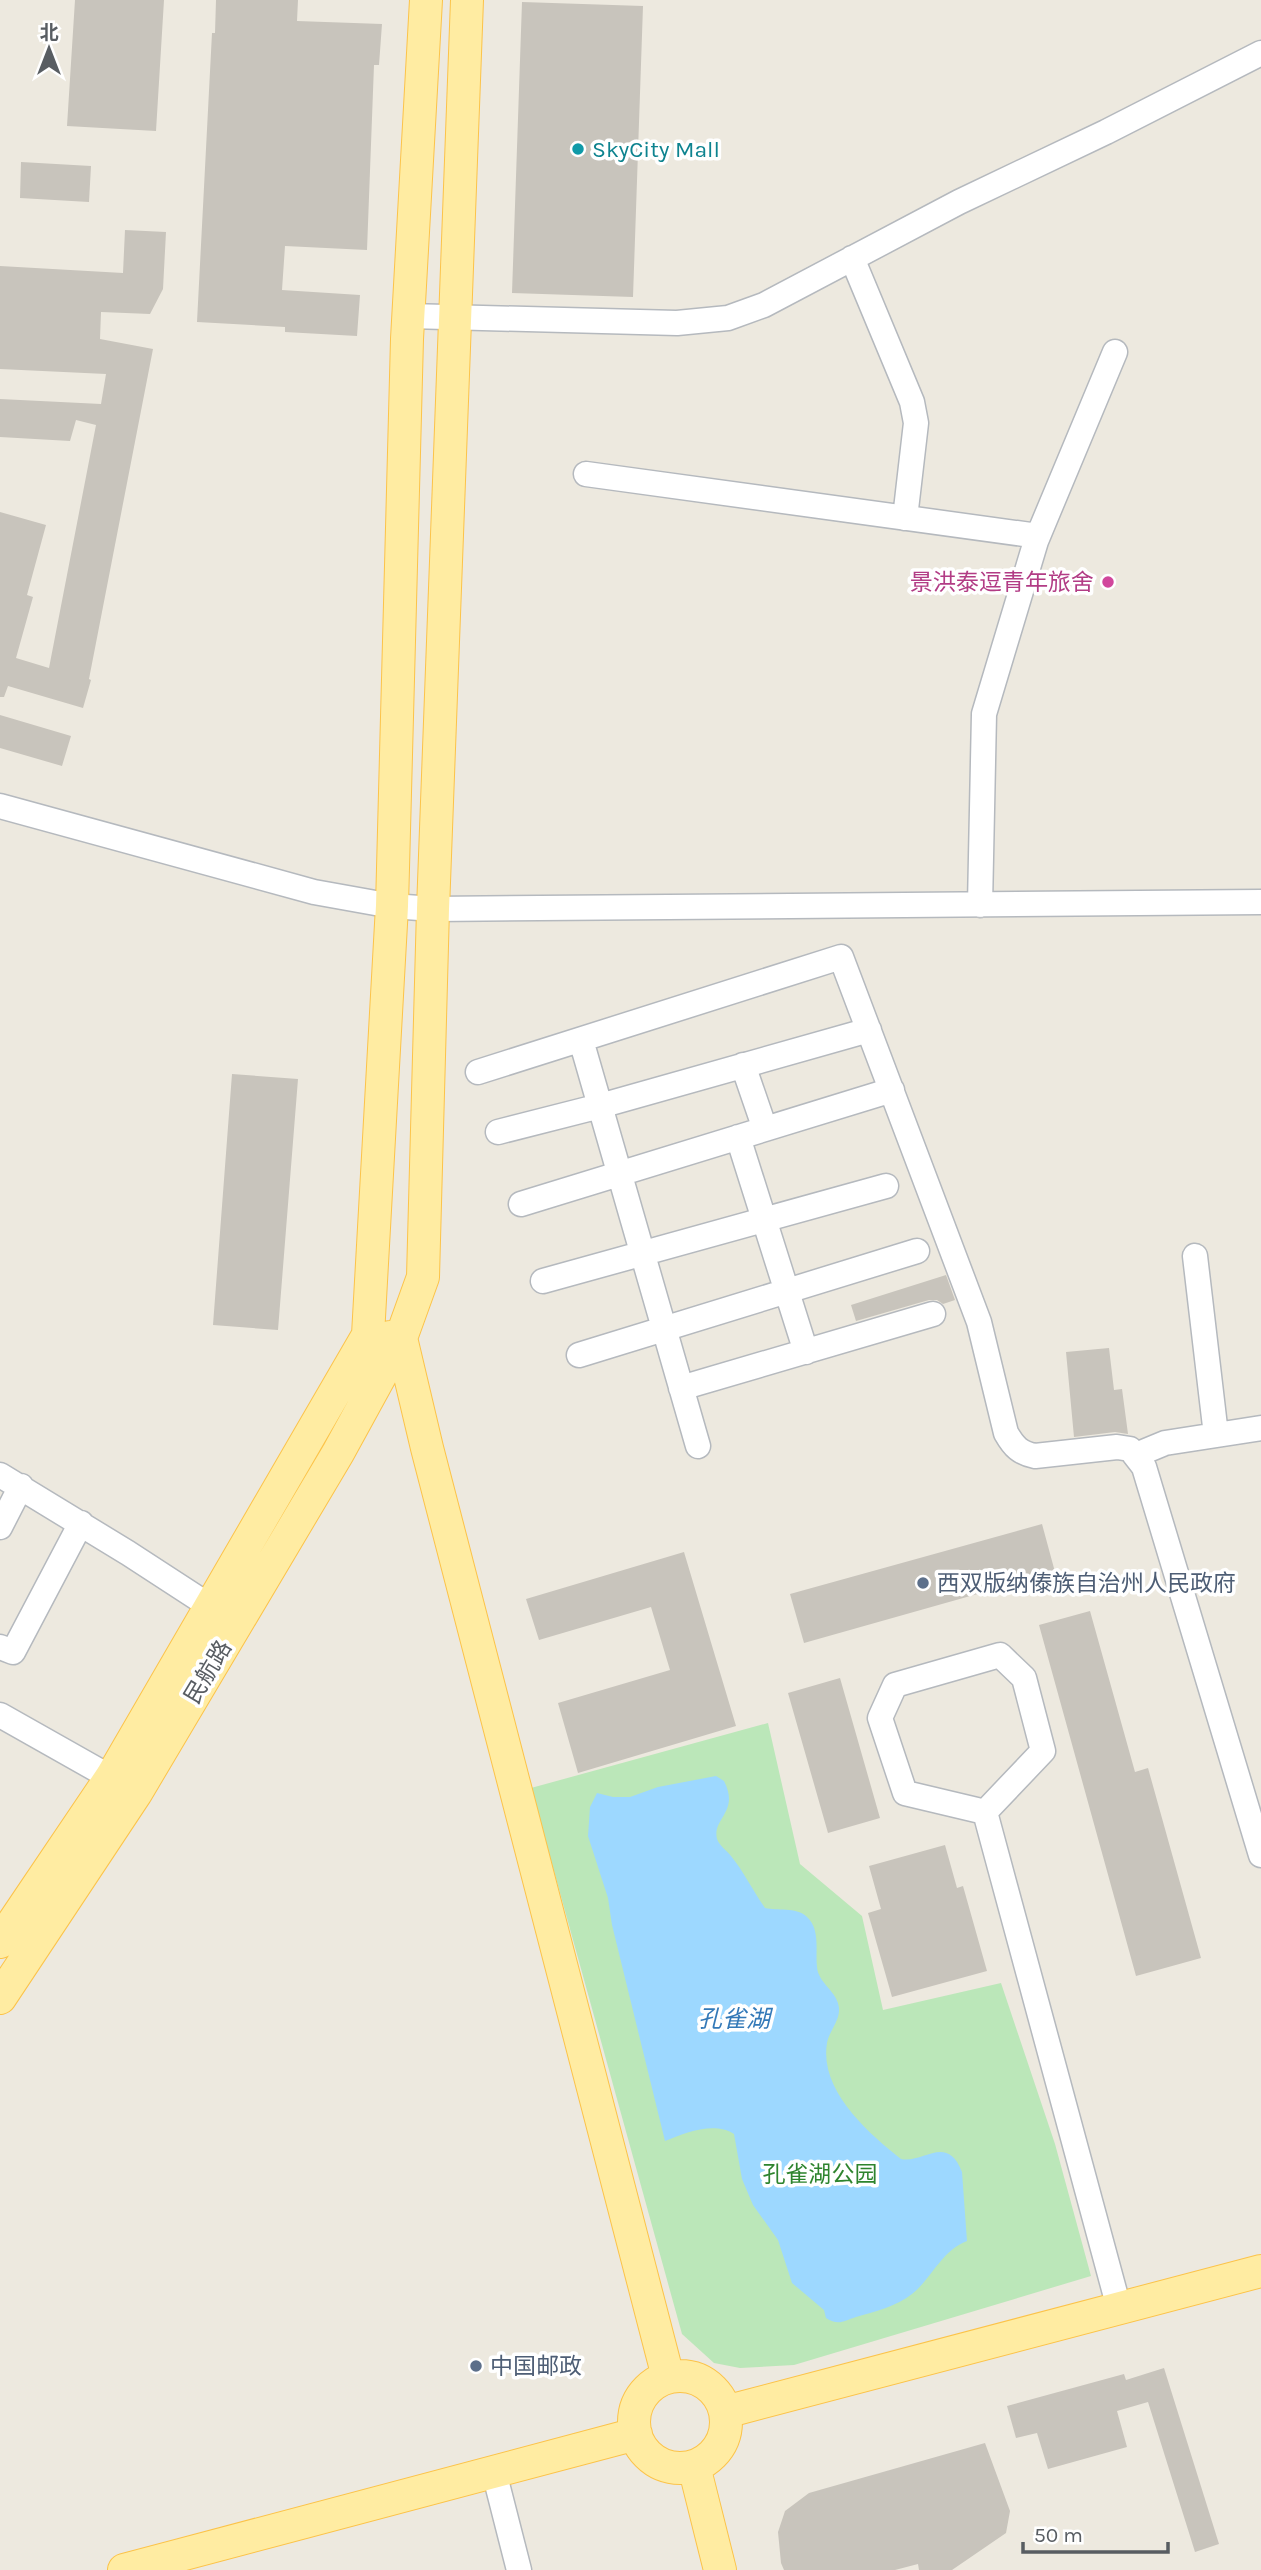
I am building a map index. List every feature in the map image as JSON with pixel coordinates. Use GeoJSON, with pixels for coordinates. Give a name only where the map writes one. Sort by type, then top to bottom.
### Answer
{"type":"FeatureCollection","features":[{"type":"Feature","properties":{"kind":"main road"},"geometry":{"type":"LineString","coordinates":[[426,0],[409,316],[392,906],[368,1335],[401,1338],[427,1448],[668,2377]]}},
{"type":"Feature","properties":{"kind":"main road","name":"民航路"},"geometry":{"type":"LineString","coordinates":[[0,1998],[124,1784],[338,1453],[401,1338],[424,1277],[433,909],[453,317],[467,0]]}},
{"type":"Feature","properties":{"kind":"main road","name":"民航路"},"geometry":{"type":"LineString","coordinates":[[0,1942],[124,1784],[211,1607],[368,1335]]}},
{"type":"Feature","properties":{"kind":"main road"},"geometry":{"type":"LineString","coordinates":[[725,2412],[1261,2271]]}},
{"type":"Feature","properties":{"kind":"main road"},"geometry":{"type":"LineString","coordinates":[[684,2376],[699,2380],[713,2389],[725,2412],[725,2433],[719,2447],[708,2459],[694,2466],[672,2466],[652,2458],[635,2434],[637,2405],[644,2393],[655,2383],[668,2377],[684,2376]]}},
{"type":"Feature","properties":{"kind":"main road"},"geometry":{"type":"LineString","coordinates":[[124,2570],[158,2566],[635,2434]]}},
{"type":"Feature","properties":{"kind":"main road"},"geometry":{"type":"LineString","coordinates":[[694,2466],[720,2570]]}},
{"type":"Feature","properties":{"kind":"street"},"geometry":{"type":"LineString","coordinates":[[409,316],[677,323],[712,321],[764,305],[959,202],[1106,132],[1261,52]]}},
{"type":"Feature","properties":{"kind":"street"},"geometry":{"type":"LineString","coordinates":[[852,258],[912,402],[916,424],[905,518]]}},
{"type":"Feature","properties":{"kind":"street"},"geometry":{"type":"LineString","coordinates":[[980,905],[985,714],[1038,536],[1115,352]]}},
{"type":"Feature","properties":{"kind":"street"},"geometry":{"type":"LineString","coordinates":[[586,474],[1038,536]]}},
{"type":"Feature","properties":{"kind":"street"},"geometry":{"type":"LineString","coordinates":[[0,806],[314,892],[392,906],[433,909],[1261,902]]}},
{"type":"Feature","properties":{"kind":"street"},"geometry":{"type":"LineString","coordinates":[[478,1072],[841,957],[979,1322],[1006,1433],[1012,1444],[1022,1454],[1035,1456],[1117,1447],[1130,1449],[1144,1467],[1261,1855]]}},
{"type":"Feature","properties":{"kind":"street"},"geometry":{"type":"LineString","coordinates":[[498,1132],[869,1030]]}},
{"type":"Feature","properties":{"kind":"street"},"geometry":{"type":"LineString","coordinates":[[581,1040],[698,1446]]}},
{"type":"Feature","properties":{"kind":"street"},"geometry":{"type":"LineString","coordinates":[[743,1065],[765,1129]]}},
{"type":"Feature","properties":{"kind":"street"},"geometry":{"type":"LineString","coordinates":[[521,1204],[892,1090]]}},
{"type":"Feature","properties":{"kind":"street"},"geometry":{"type":"LineString","coordinates":[[738,1137],[806,1352]]}},
{"type":"Feature","properties":{"kind":"street"},"geometry":{"type":"LineString","coordinates":[[543,1281],[886,1186]]}},
{"type":"Feature","properties":{"kind":"street"},"geometry":{"type":"LineString","coordinates":[[579,1355],[917,1251]]}},
{"type":"Feature","properties":{"kind":"street"},"geometry":{"type":"LineString","coordinates":[[1195,1256],[1216,1435]]}},
{"type":"Feature","properties":{"kind":"street"},"geometry":{"type":"LineString","coordinates":[[681,1388],[933,1314]]}},
{"type":"Feature","properties":{"kind":"street"},"geometry":{"type":"LineString","coordinates":[[1136,1455],[1164,1443],[1261,1428]]}},
{"type":"Feature","properties":{"kind":"street"},"geometry":{"type":"LineString","coordinates":[[0,1527],[11,1481],[211,1607]]}},
{"type":"Feature","properties":{"kind":"street"},"geometry":{"type":"LineString","coordinates":[[0,1647],[13,1652],[81,1524]]}},
{"type":"Feature","properties":{"kind":"street"},"geometry":{"type":"LineString","coordinates":[[1000,1656],[1024,1678],[1043,1751],[985,1812],[905,1793],[880,1718],[895,1685],[1000,1656]]}},
{"type":"Feature","properties":{"kind":"street"},"geometry":{"type":"LineString","coordinates":[[0,1715],[124,1784]]}},
{"type":"Feature","properties":{"kind":"street"},"geometry":{"type":"LineString","coordinates":[[985,1812],[1119,2308]]}},
{"type":"Feature","properties":{"kind":"street"},"geometry":{"type":"LineString","coordinates":[[494,2472],[519,2570]]}},
{"type":"Feature","properties":{"kind":"green space","name":"孔雀湖公园"},"geometry":{"type":"Polygon","coordinates":[[[768,1723],[800,1864],[862,1916],[883,2010],[1001,1983],[1055,2144],[1091,2276],[794,2365],[740,2368],[714,2363],[682,2334],[531,1788],[768,1723]]]}},
{"type":"Feature","properties":{"kind":"water","name":"孔雀湖"},"geometry":{"type":"Polygon","coordinates":[[[716,1776],[724,1781],[729,1800],[718,1825],[718,1841],[736,1862],[765,1908],[802,1913],[814,1927],[818,1973],[838,2002],[839,2008],[827,2043],[827,2060],[838,2094],[874,2137],[901,2159],[942,2152],[956,2160],[962,2172],[967,2241],[951,2251],[906,2298],[885,2308],[841,2322],[826,2318],[824,2310],[792,2283],[778,2240],[753,2205],[742,2179],[734,2134],[718,2128],[709,2128],[665,2141],[612,1925],[608,1898],[588,1836],[590,1807],[597,1793],[630,1797],[658,1787],[716,1776]]]}},
{"type":"Feature","properties":{"kind":"building"},"geometry":{"type":"Polygon","coordinates":[[[75,0],[164,0],[156,131],[67,126],[75,0]]]}},
{"type":"Feature","properties":{"kind":"building"},"geometry":{"type":"Polygon","coordinates":[[[216,0],[298,0],[297,21],[382,24],[379,65],[374,65],[367,250],[285,246],[282,290],[360,295],[357,336],[285,332],[285,327],[197,322],[216,0]]]}},
{"type":"Feature","properties":{"kind":"building","name":"SkyCity Mall"},"geometry":{"type":"Polygon","coordinates":[[[522,2],[643,6],[633,297],[512,293],[522,2]]]}},
{"type":"Feature","properties":{"kind":"building"},"geometry":{"type":"Polygon","coordinates":[[[21,162],[91,166],[89,202],[20,198],[21,162]]]}},
{"type":"Feature","properties":{"kind":"building"},"geometry":{"type":"Polygon","coordinates":[[[125,230],[166,232],[163,289],[150,314],[101,312],[100,339],[153,349],[89,679],[91,680],[83,708],[8,686],[4,697],[0,697],[0,512],[46,525],[27,595],[33,597],[16,658],[49,668],[96,425],[76,420],[70,441],[0,437],[0,399],[101,404],[106,374],[0,369],[0,266],[123,273],[125,230]]]}},
{"type":"Feature","properties":{"kind":"building"},"geometry":{"type":"Polygon","coordinates":[[[0,715],[71,736],[62,766],[0,748],[0,715]]]}},
{"type":"Feature","properties":{"kind":"building"},"geometry":{"type":"Polygon","coordinates":[[[232,1074],[298,1079],[278,1330],[213,1325],[232,1074]]]}},
{"type":"Feature","properties":{"kind":"building"},"geometry":{"type":"Polygon","coordinates":[[[946,1275],[955,1300],[943,1304],[937,1300],[929,1300],[856,1321],[851,1305],[946,1275]]]}},
{"type":"Feature","properties":{"kind":"building"},"geometry":{"type":"Polygon","coordinates":[[[1109,1348],[1114,1390],[1122,1389],[1128,1434],[1115,1432],[1074,1437],[1066,1352],[1109,1348]]]}},
{"type":"Feature","properties":{"kind":"building","name":"西双版纳傣族自治州人民政府"},"geometry":{"type":"Polygon","coordinates":[[[1042,1524],[1055,1572],[804,1643],[790,1594],[1042,1524]]]}},
{"type":"Feature","properties":{"kind":"building"},"geometry":{"type":"Polygon","coordinates":[[[684,1552],[736,1726],[578,1773],[558,1703],[670,1670],[651,1607],[539,1640],[526,1599],[684,1552]]]}},
{"type":"Feature","properties":{"kind":"building"},"geometry":{"type":"Polygon","coordinates":[[[1090,1611],[1135,1772],[1148,1768],[1201,1958],[1136,1976],[1039,1625],[1090,1611]]]}},
{"type":"Feature","properties":{"kind":"building"},"geometry":{"type":"Polygon","coordinates":[[[840,1678],[880,1818],[828,1833],[788,1693],[840,1678]]]}},
{"type":"Feature","properties":{"kind":"building"},"geometry":{"type":"Polygon","coordinates":[[[945,1845],[957,1888],[963,1886],[987,1971],[892,1997],[868,1913],[881,1909],[869,1866],[945,1845]]]}},
{"type":"Feature","properties":{"kind":"building"},"geometry":{"type":"Polygon","coordinates":[[[1164,2368],[1219,2544],[1195,2552],[1148,2402],[1117,2411],[1127,2447],[1048,2469],[1037,2433],[1016,2438],[1007,2406],[1124,2374],[1126,2380],[1164,2368]]]}},
{"type":"Feature","properties":{"kind":"building"},"geometry":{"type":"Polygon","coordinates":[[[985,2443],[1010,2511],[1006,2533],[952,2570],[919,2570],[918,2564],[895,2570],[784,2570],[778,2532],[785,2511],[809,2493],[985,2443]]]}},
{"type":"Feature","properties":{"kind":"place","name":"SkyCity Mall"},"geometry":{"type":"Point","coordinates":[578,149]}},
{"type":"Feature","properties":{"kind":"place","name":"景洪泰逗青年旅舍"},"geometry":{"type":"Point","coordinates":[1108,582]}},
{"type":"Feature","properties":{"kind":"place","name":"西双版纳傣族自治州人民政府"},"geometry":{"type":"Point","coordinates":[923,1583]}},
{"type":"Feature","properties":{"kind":"place","name":"中国邮政"},"geometry":{"type":"Point","coordinates":[476,2366]}}]}
